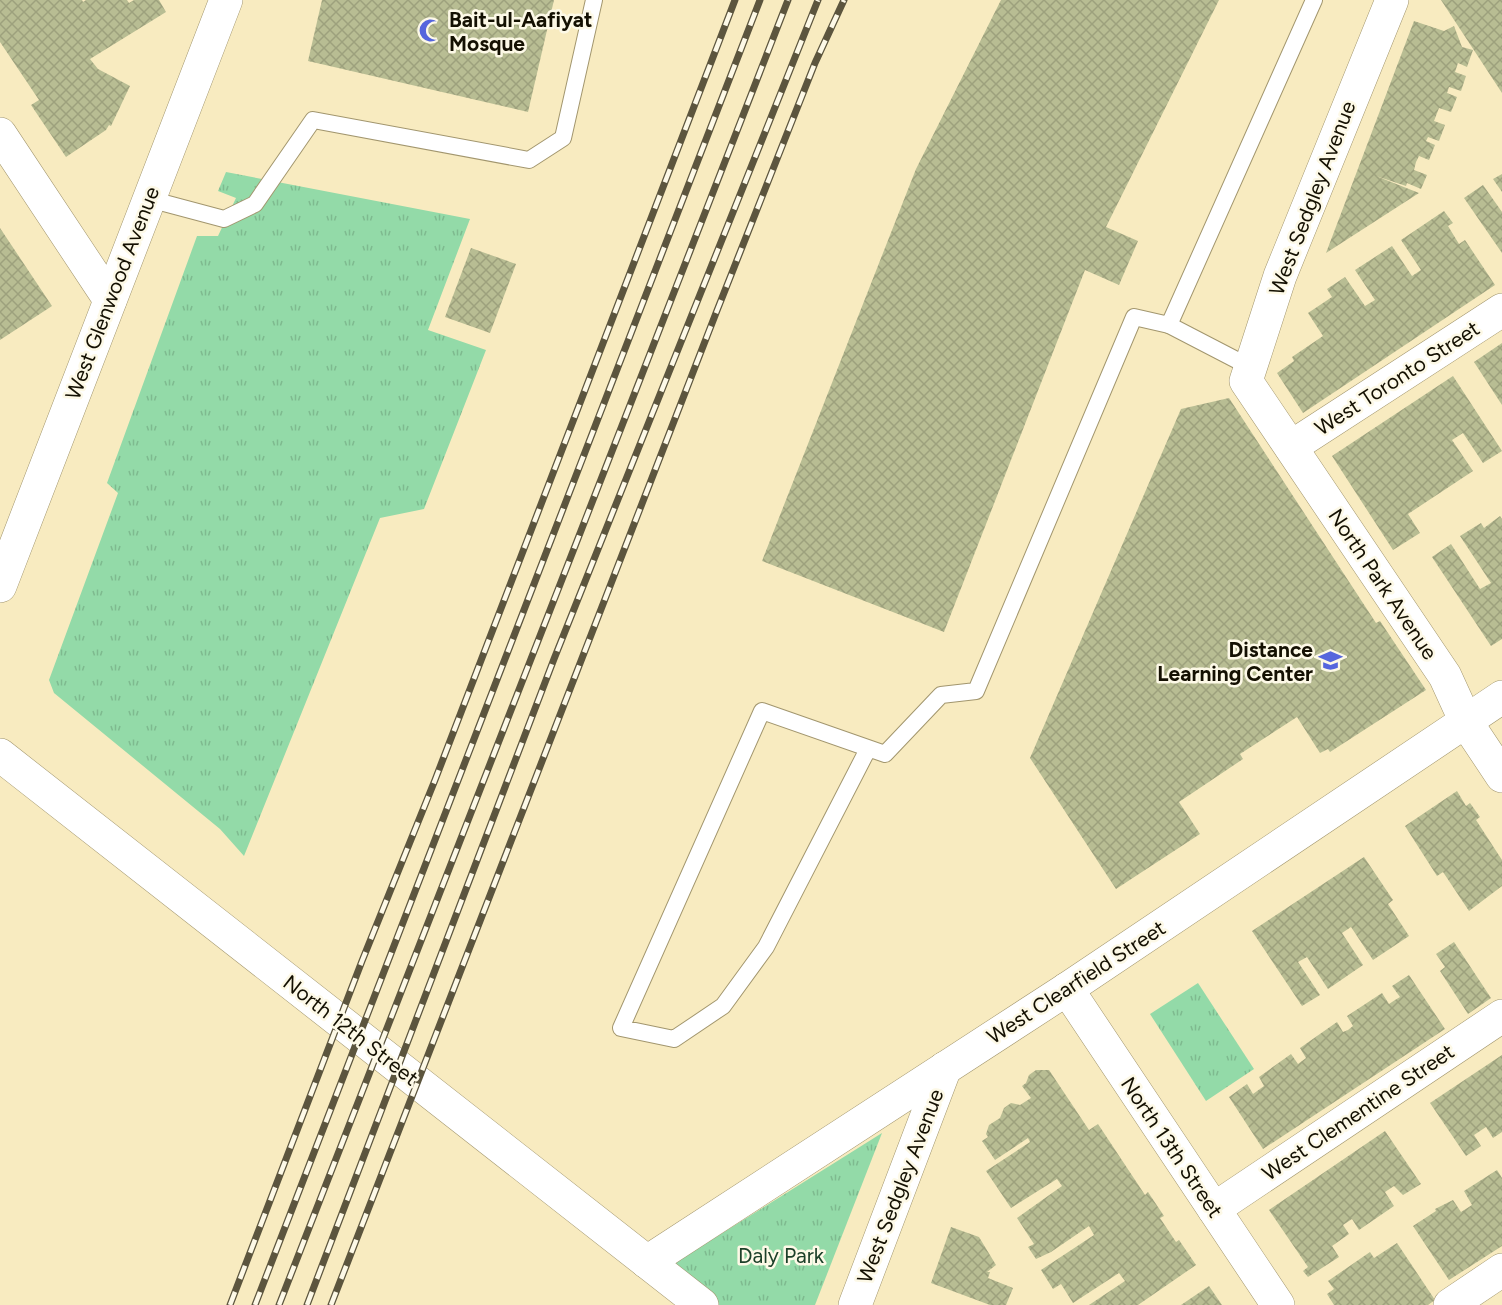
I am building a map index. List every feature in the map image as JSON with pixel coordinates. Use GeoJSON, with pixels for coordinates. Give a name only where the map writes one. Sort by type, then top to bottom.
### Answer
{"type":"FeatureCollection","features":[{"type":"Feature","properties":{"kind":"street","name":"West Glenwood Avenue"},"geometry":{"type":"LineString","coordinates":[[0,586],[226,0]]}},
{"type":"Feature","properties":{"kind":"street","name":"West Sedgley Avenue"},"geometry":{"type":"LineString","coordinates":[[1253,382],[1280,276],[1392,0]]}},
{"type":"Feature","properties":{"kind":"street"},"geometry":{"type":"LineString","coordinates":[[0,134],[110,300]]}},
{"type":"Feature","properties":{"kind":"street","name":"West Toronto Street"},"geometry":{"type":"LineString","coordinates":[[1291,447],[1502,310]]}},
{"type":"Feature","properties":{"kind":"street","name":"North Park Avenue"},"geometry":{"type":"LineString","coordinates":[[1253,382],[1291,447],[1445,676],[1466,722],[1502,776]]}},
{"type":"Feature","properties":{"kind":"street","name":"West Clearfield Street"},"geometry":{"type":"LineString","coordinates":[[647,1262],[1067,988],[1502,697]]}},
{"type":"Feature","properties":{"kind":"street","name":"North 12th Street"},"geometry":{"type":"LineString","coordinates":[[0,755],[702,1305]]}},
{"type":"Feature","properties":{"kind":"street","name":"North 13th Street"},"geometry":{"type":"LineString","coordinates":[[1067,988],[1278,1305]]}},
{"type":"Feature","properties":{"kind":"street","name":"West Clementine Street"},"geometry":{"type":"LineString","coordinates":[[1214,1209],[1502,1016]]}},
{"type":"Feature","properties":{"kind":"street","name":"West Sedgley Avenue"},"geometry":{"type":"LineString","coordinates":[[855,1305],[945,1068]]}},
{"type":"Feature","properties":{"kind":"street"},"geometry":{"type":"LineString","coordinates":[[1450,1305],[1502,1270]]}},
{"type":"Feature","properties":{"kind":"lane"},"geometry":{"type":"LineString","coordinates":[[148,199],[224,219],[255,204],[314,120],[529,160],[563,138],[594,0]]}},
{"type":"Feature","properties":{"kind":"lane"},"geometry":{"type":"LineString","coordinates":[[1169,325],[1314,0]]}},
{"type":"Feature","properties":{"kind":"lane"},"geometry":{"type":"LineString","coordinates":[[868,748],[766,946],[723,1006],[674,1039],[621,1028],[762,711],[868,748],[885,754],[941,695],[976,691],[1134,317],[1169,325],[1253,382]]}},
{"type":"Feature","properties":{"kind":"green space"},"geometry":{"type":"Polygon","coordinates":[[[226,172],[470,219],[428,330],[486,350],[424,509],[380,518],[244,856],[220,829],[54,693],[49,680],[118,493],[107,483],[197,236],[218,236],[236,198],[218,191],[226,172]]]}},
{"type":"Feature","properties":{"kind":"green space"},"geometry":{"type":"Polygon","coordinates":[[[1198,983],[1254,1069],[1206,1101],[1150,1014],[1198,983]]]}},
{"type":"Feature","properties":{"kind":"green space","name":"Daly Park"},"geometry":{"type":"Polygon","coordinates":[[[882,1133],[815,1305],[718,1305],[668,1267],[882,1133]]]}},
{"type":"Feature","properties":{"kind":"building"},"geometry":{"type":"Polygon","coordinates":[[[0,0],[82,0],[83,2],[86,0],[127,0],[129,3],[134,0],[159,0],[166,12],[90,59],[98,69],[130,86],[111,126],[109,125],[106,130],[66,157],[31,105],[39,100],[0,42],[0,0]]]}},
{"type":"Feature","properties":{"kind":"building","name":"Bait-ul-Aafiyat Mosque"},"geometry":{"type":"Polygon","coordinates":[[[322,0],[554,0],[528,112],[308,61],[322,0]]]}},
{"type":"Feature","properties":{"kind":"building"},"geometry":{"type":"Polygon","coordinates":[[[1001,0],[1219,0],[1106,227],[1138,241],[1119,285],[1085,270],[944,632],[762,561],[916,169],[1001,0]]]}},
{"type":"Feature","properties":{"kind":"building"},"geometry":{"type":"Polygon","coordinates":[[[1441,0],[1502,0],[1502,93],[1441,0]]]}},
{"type":"Feature","properties":{"kind":"building"},"geometry":{"type":"Polygon","coordinates":[[[1414,21],[1444,31],[1454,26],[1462,47],[1473,50],[1467,67],[1458,63],[1455,72],[1466,76],[1461,91],[1449,87],[1447,93],[1457,97],[1451,112],[1439,108],[1434,121],[1445,125],[1439,141],[1428,137],[1426,141],[1435,145],[1429,160],[1419,156],[1416,162],[1414,170],[1427,175],[1421,189],[1407,183],[1406,186],[1376,176],[1419,193],[1326,253],[1414,21]]]}},
{"type":"Feature","properties":{"kind":"building"},"geometry":{"type":"Polygon","coordinates":[[[1502,174],[1502,192],[1493,179],[1502,174]]]}},
{"type":"Feature","properties":{"kind":"building"},"geometry":{"type":"Polygon","coordinates":[[[1483,185],[1502,212],[1502,253],[1464,198],[1483,185]]]}},
{"type":"Feature","properties":{"kind":"building"},"geometry":{"type":"Polygon","coordinates":[[[1444,211],[1453,223],[1448,226],[1459,244],[1465,240],[1495,285],[1303,413],[1277,373],[1294,361],[1292,357],[1323,336],[1308,313],[1332,297],[1327,289],[1345,277],[1365,306],[1375,300],[1355,270],[1392,246],[1412,276],[1421,270],[1401,240],[1444,211]]]}},
{"type":"Feature","properties":{"kind":"building"},"geometry":{"type":"Polygon","coordinates":[[[0,228],[52,306],[0,340],[0,228]]]}},
{"type":"Feature","properties":{"kind":"building"},"geometry":{"type":"Polygon","coordinates":[[[471,248],[516,264],[490,333],[445,317],[471,248]]]}},
{"type":"Feature","properties":{"kind":"building"},"geometry":{"type":"Polygon","coordinates":[[[1502,343],[1502,405],[1474,362],[1502,343]]]}},
{"type":"Feature","properties":{"kind":"building"},"geometry":{"type":"Polygon","coordinates":[[[1453,376],[1502,451],[1483,463],[1463,433],[1452,440],[1473,471],[1408,514],[1420,533],[1393,550],[1332,456],[1453,376]]]}},
{"type":"Feature","properties":{"kind":"building"},"geometry":{"type":"Polygon","coordinates":[[[1229,398],[1376,623],[1380,621],[1426,690],[1330,752],[1328,749],[1320,753],[1297,717],[1240,754],[1243,759],[1179,802],[1200,834],[1116,889],[1030,758],[1181,409],[1229,398]]]}},
{"type":"Feature","properties":{"kind":"building"},"geometry":{"type":"Polygon","coordinates":[[[1500,516],[1502,519],[1502,639],[1491,646],[1432,557],[1451,544],[1480,589],[1491,583],[1460,536],[1481,523],[1484,528],[1500,516]]]}},
{"type":"Feature","properties":{"kind":"building"},"geometry":{"type":"Polygon","coordinates":[[[1457,791],[1466,806],[1470,803],[1480,817],[1476,820],[1502,860],[1502,886],[1469,911],[1443,872],[1437,876],[1405,826],[1457,791]]]}},
{"type":"Feature","properties":{"kind":"building"},"geometry":{"type":"Polygon","coordinates":[[[1364,857],[1393,900],[1388,904],[1409,936],[1373,960],[1351,927],[1342,933],[1363,965],[1328,989],[1307,957],[1298,962],[1320,995],[1302,1006],[1252,931],[1364,857]]]}},
{"type":"Feature","properties":{"kind":"building"},"geometry":{"type":"Polygon","coordinates":[[[1454,942],[1491,998],[1468,1014],[1440,971],[1445,967],[1436,954],[1454,942]]]}},
{"type":"Feature","properties":{"kind":"building"},"geometry":{"type":"Polygon","coordinates":[[[1409,975],[1445,1029],[1263,1149],[1229,1097],[1247,1084],[1253,1094],[1264,1086],[1259,1077],[1291,1054],[1298,1064],[1306,1058],[1300,1048],[1337,1022],[1343,1032],[1348,1030],[1353,1026],[1347,1016],[1382,993],[1389,1004],[1400,997],[1392,986],[1409,975]]]}},
{"type":"Feature","properties":{"kind":"building"},"geometry":{"type":"Polygon","coordinates":[[[1502,1055],[1502,1132],[1493,1138],[1486,1127],[1474,1135],[1481,1146],[1466,1156],[1430,1103],[1502,1055]]]}},
{"type":"Feature","properties":{"kind":"building"},"geometry":{"type":"Polygon","coordinates":[[[1036,1070],[1049,1070],[1089,1130],[1098,1124],[1145,1195],[1148,1192],[1164,1216],[1160,1218],[1176,1242],[1179,1240],[1196,1265],[1138,1305],[1089,1305],[1125,1281],[1119,1273],[1073,1303],[1061,1284],[1053,1289],[1041,1270],[1094,1235],[1089,1226],[1051,1252],[1036,1259],[1028,1247],[1034,1244],[1017,1218],[1062,1186],[1057,1179],[1011,1208],[986,1171],[1030,1142],[1028,1138],[995,1160],[982,1141],[988,1137],[986,1134],[989,1125],[1000,1118],[1004,1108],[1011,1103],[1020,1105],[1031,1098],[1022,1086],[1029,1075],[1036,1070]]]}},
{"type":"Feature","properties":{"kind":"building"},"geometry":{"type":"Polygon","coordinates":[[[1385,1131],[1421,1184],[1403,1195],[1394,1186],[1385,1192],[1394,1206],[1359,1230],[1352,1219],[1343,1225],[1349,1234],[1332,1246],[1339,1257],[1308,1277],[1303,1271],[1308,1267],[1269,1210],[1385,1131]]]}},
{"type":"Feature","properties":{"kind":"building"},"geometry":{"type":"Polygon","coordinates":[[[1497,1170],[1502,1178],[1502,1246],[1449,1280],[1413,1226],[1436,1211],[1435,1209],[1453,1200],[1461,1212],[1472,1205],[1464,1191],[1497,1170]]]}},
{"type":"Feature","properties":{"kind":"building"},"geometry":{"type":"Polygon","coordinates":[[[951,1227],[979,1237],[996,1265],[987,1272],[990,1272],[988,1278],[1013,1288],[1006,1305],[990,1305],[931,1283],[951,1227]]]}},
{"type":"Feature","properties":{"kind":"building"},"geometry":{"type":"Polygon","coordinates":[[[1397,1243],[1435,1300],[1428,1305],[1334,1305],[1327,1294],[1334,1289],[1328,1281],[1370,1252],[1374,1258],[1397,1243]]]}},
{"type":"Feature","properties":{"kind":"building"},"geometry":{"type":"Polygon","coordinates":[[[1209,1286],[1222,1305],[1181,1305],[1209,1286]]]}},
{"type":"Feature","properties":{"kind":"railway"},"geometry":{"type":"LineString","coordinates":[[230,1305],[735,0]]}},
{"type":"Feature","properties":{"kind":"railway"},"geometry":{"type":"LineString","coordinates":[[255,1305],[760,0]]}},
{"type":"Feature","properties":{"kind":"railway"},"geometry":{"type":"LineString","coordinates":[[279,1305],[788,0]]}},
{"type":"Feature","properties":{"kind":"railway"},"geometry":{"type":"LineString","coordinates":[[307,1305],[554,659],[818,0]]}},
{"type":"Feature","properties":{"kind":"railway"},"geometry":{"type":"LineString","coordinates":[[331,1305],[716,313],[815,63],[844,0]]}},
{"type":"Feature","properties":{"kind":"place","name":"Bait-ul-Aafiyat Mosque"},"geometry":{"type":"Point","coordinates":[431,31]}},
{"type":"Feature","properties":{"kind":"place","name":"Distance Learning Center"},"geometry":{"type":"Point","coordinates":[1331,661]}}]}
